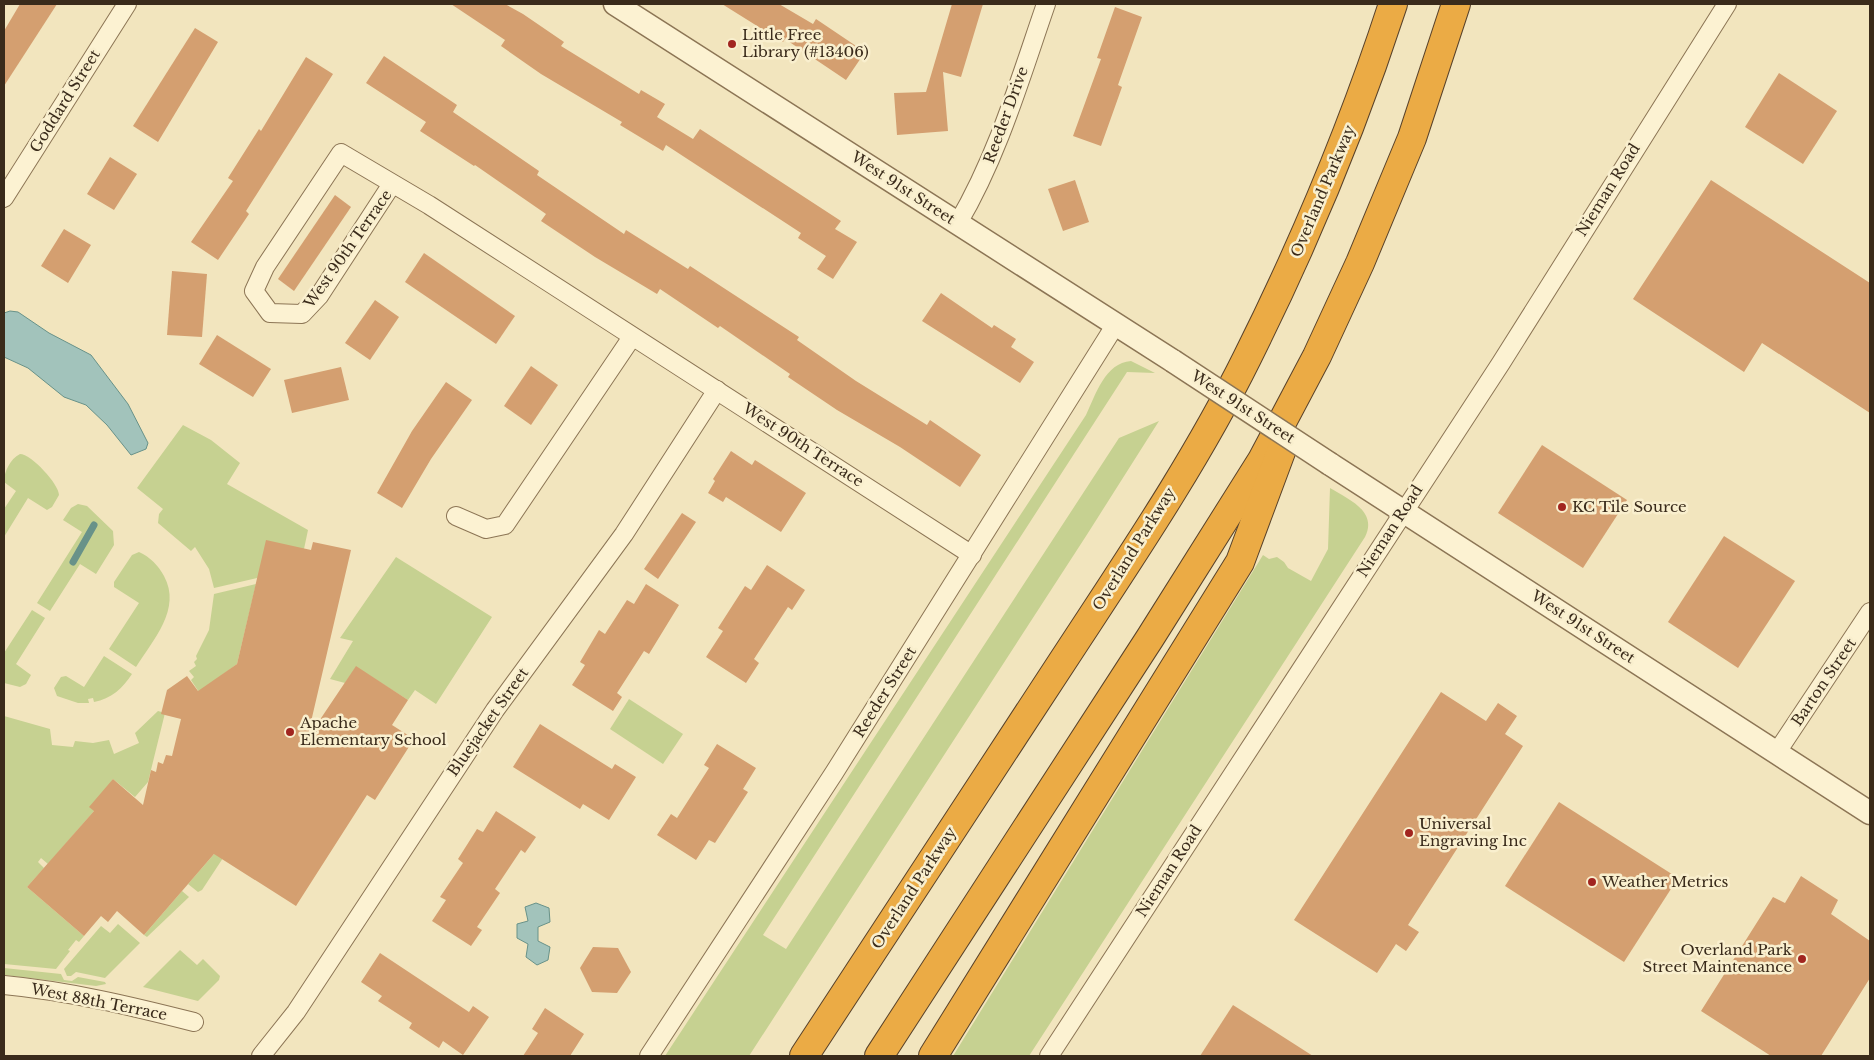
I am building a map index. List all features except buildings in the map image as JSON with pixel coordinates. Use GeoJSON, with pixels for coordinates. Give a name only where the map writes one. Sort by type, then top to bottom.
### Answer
{"type":"FeatureCollection","features":[{"type":"Feature","properties":{"kind":"highway","name":"Overland Parkway"},"geometry":{"type":"LineString","coordinates":[[804,1056],[1138,544],[1210,426],[1246,360],[1330,180],[1366,87],[1393,4]]}},
{"type":"Feature","properties":{"kind":"highway"},"geometry":{"type":"LineString","coordinates":[[879,1056],[1150,638],[1247,484],[1317,356],[1360,263],[1412,138],[1456,4]]}},
{"type":"Feature","properties":{"kind":"highway"},"geometry":{"type":"LineString","coordinates":[[933,1056],[1240,562],[1317,356]]}},
{"type":"Feature","properties":{"kind":"street","name":"Goddard Street"},"geometry":{"type":"LineString","coordinates":[[4,198],[127,4]]}},
{"type":"Feature","properties":{"kind":"street","name":"West 91st Street"},"geometry":{"type":"LineString","coordinates":[[615,4],[1116,324],[1870,812]]}},
{"type":"Feature","properties":{"kind":"street","name":"Reeder Drive"},"geometry":{"type":"LineString","coordinates":[[958,223],[979,186],[1003,130],[1046,4]]}},
{"type":"Feature","properties":{"kind":"street","name":"Nieman Road"},"geometry":{"type":"LineString","coordinates":[[1049,1056],[1500,364],[1727,4]]}},
{"type":"Feature","properties":{"kind":"street","name":"West 90th Terrace"},"geometry":{"type":"LineString","coordinates":[[392,184],[319,296],[302,314],[270,313],[254,291],[265,267],[341,153],[430,205],[972,555]]}},
{"type":"Feature","properties":{"kind":"street","name":"Reeder Street"},"geometry":{"type":"LineString","coordinates":[[649,1056],[834,773],[1116,324]]}},
{"type":"Feature","properties":{"kind":"street"},"geometry":{"type":"LineString","coordinates":[[456,516],[486,529],[505,525],[632,337]]}},
{"type":"Feature","properties":{"kind":"street","name":"Bluejacket Street"},"geometry":{"type":"LineString","coordinates":[[261,1056],[296,1012],[495,710],[624,534],[717,390]]}},
{"type":"Feature","properties":{"kind":"street","name":"Barton Street"},"geometry":{"type":"LineString","coordinates":[[1777,752],[1870,612]]}},
{"type":"Feature","properties":{"kind":"street","name":"West 88th Terrace"},"geometry":{"type":"LineString","coordinates":[[4,985],[38,988],[120,1003],[194,1022]]}},
{"type":"Feature","properties":{"kind":"green space"},"geometry":{"type":"Polygon","coordinates":[[[1131,361],[1155,373],[1127,372],[763,935],[786,949],[1119,438],[1159,421],[749,1056],[665,1056],[1086,415],[1102,381],[1114,367],[1131,361]]]}},
{"type":"Feature","properties":{"kind":"green space"},"geometry":{"type":"Polygon","coordinates":[[[183,425],[211,440],[240,463],[227,484],[308,530],[304,549],[257,578],[214,588],[209,569],[195,547],[191,551],[158,523],[159,514],[163,509],[137,488],[183,425]]]}},
{"type":"Feature","properties":{"kind":"green space"},"geometry":{"type":"Polygon","coordinates":[[[20,454],[31,459],[44,470],[58,490],[59,495],[52,507],[47,510],[28,498],[4,537],[4,509],[16,491],[4,482],[4,478],[11,462],[20,454]]]}},
{"type":"Feature","properties":{"kind":"green space"},"geometry":{"type":"Polygon","coordinates":[[[1330,488],[1352,501],[1364,513],[1368,520],[1365,537],[1029,1056],[953,1056],[1263,555],[1269,559],[1277,557],[1288,568],[1311,581],[1328,549],[1330,488]]]}},
{"type":"Feature","properties":{"kind":"green space"},"geometry":{"type":"Polygon","coordinates":[[[78,504],[87,506],[113,531],[114,545],[96,574],[80,564],[50,611],[37,603],[82,532],[63,520],[71,508],[78,504]]]}},
{"type":"Feature","properties":{"kind":"green space"},"geometry":{"type":"Polygon","coordinates":[[[139,552],[150,559],[162,572],[169,588],[170,600],[163,624],[136,667],[109,649],[139,603],[114,587],[114,582],[132,555],[139,552]]]}},
{"type":"Feature","properties":{"kind":"green space"},"geometry":{"type":"Polygon","coordinates":[[[396,557],[492,617],[436,704],[415,690],[408,700],[356,667],[345,683],[330,679],[353,641],[340,638],[396,557]]]}},
{"type":"Feature","properties":{"kind":"green space"},"geometry":{"type":"Polygon","coordinates":[[[256,584],[237,664],[199,692],[191,680],[194,677],[189,671],[196,666],[194,662],[197,659],[196,656],[209,630],[214,594],[256,584]]]}},
{"type":"Feature","properties":{"kind":"green space"},"geometry":{"type":"Polygon","coordinates":[[[32,610],[45,618],[16,664],[31,675],[26,684],[20,687],[4,683],[4,653],[32,610]]]}},
{"type":"Feature","properties":{"kind":"green space"},"geometry":{"type":"Polygon","coordinates":[[[104,656],[132,674],[116,692],[100,701],[94,702],[93,698],[88,699],[89,703],[78,703],[57,696],[54,688],[61,677],[66,676],[84,687],[104,656]]]}},
{"type":"Feature","properties":{"kind":"green space"},"geometry":{"type":"Polygon","coordinates":[[[629,699],[683,734],[663,764],[610,729],[629,699]]]}},
{"type":"Feature","properties":{"kind":"green space"},"geometry":{"type":"Polygon","coordinates":[[[158,711],[165,713],[148,782],[135,797],[113,779],[94,811],[48,864],[41,858],[38,862],[44,868],[27,887],[84,936],[79,942],[76,940],[56,969],[4,964],[4,716],[50,729],[52,745],[73,747],[75,741],[93,743],[109,740],[114,754],[139,743],[135,733],[158,711]]]}},
{"type":"Feature","properties":{"kind":"green space"},"geometry":{"type":"Polygon","coordinates":[[[215,853],[223,858],[202,890],[198,892],[188,884],[215,853]]]}},
{"type":"Feature","properties":{"kind":"green space"},"geometry":{"type":"Polygon","coordinates":[[[182,891],[189,897],[147,937],[144,935],[182,891]]]}},
{"type":"Feature","properties":{"kind":"green space"},"geometry":{"type":"Polygon","coordinates":[[[118,924],[140,943],[105,978],[76,972],[71,976],[67,976],[64,969],[101,926],[110,933],[118,924]]]}},
{"type":"Feature","properties":{"kind":"green space"},"geometry":{"type":"Polygon","coordinates":[[[180,950],[197,965],[203,959],[220,976],[219,980],[198,1001],[143,987],[180,950]]]}},
{"type":"Feature","properties":{"kind":"green space"},"geometry":{"type":"Polygon","coordinates":[[[4,968],[61,974],[64,980],[72,981],[78,977],[105,982],[106,984],[96,986],[4,975],[4,968]]]}},
{"type":"Feature","properties":{"kind":"water"},"geometry":{"type":"Polygon","coordinates":[[[10,311],[18,312],[49,333],[91,355],[128,404],[148,443],[146,449],[131,455],[107,425],[86,405],[64,397],[28,368],[4,357],[4,313],[10,311]]]}},
{"type":"Feature","properties":{"kind":"water"},"geometry":{"type":"Polygon","coordinates":[[[536,903],[549,908],[550,922],[538,927],[538,941],[550,947],[548,960],[537,965],[526,957],[528,944],[517,938],[517,924],[528,921],[525,907],[536,903]]]}},
{"type":"Feature","properties":{"kind":"waterway"},"geometry":{"type":"LineString","coordinates":[[73,562],[94,525]]}},
{"type":"Feature","properties":{"kind":"place","name":"Little Free Library (#13406)"},"geometry":{"type":"Point","coordinates":[732,44]}},
{"type":"Feature","properties":{"kind":"place","name":"KC Tile Source"},"geometry":{"type":"Point","coordinates":[1562,507]}},
{"type":"Feature","properties":{"kind":"place","name":"Apache Elementary School"},"geometry":{"type":"Point","coordinates":[290,732]}},
{"type":"Feature","properties":{"kind":"place","name":"Universal Engraving Inc"},"geometry":{"type":"Point","coordinates":[1409,833]}},
{"type":"Feature","properties":{"kind":"place","name":"Weather Metrics"},"geometry":{"type":"Point","coordinates":[1592,882]}},
{"type":"Feature","properties":{"kind":"place","name":"Overland Park Street Maintenance"},"geometry":{"type":"Point","coordinates":[1802,959]}}]}
